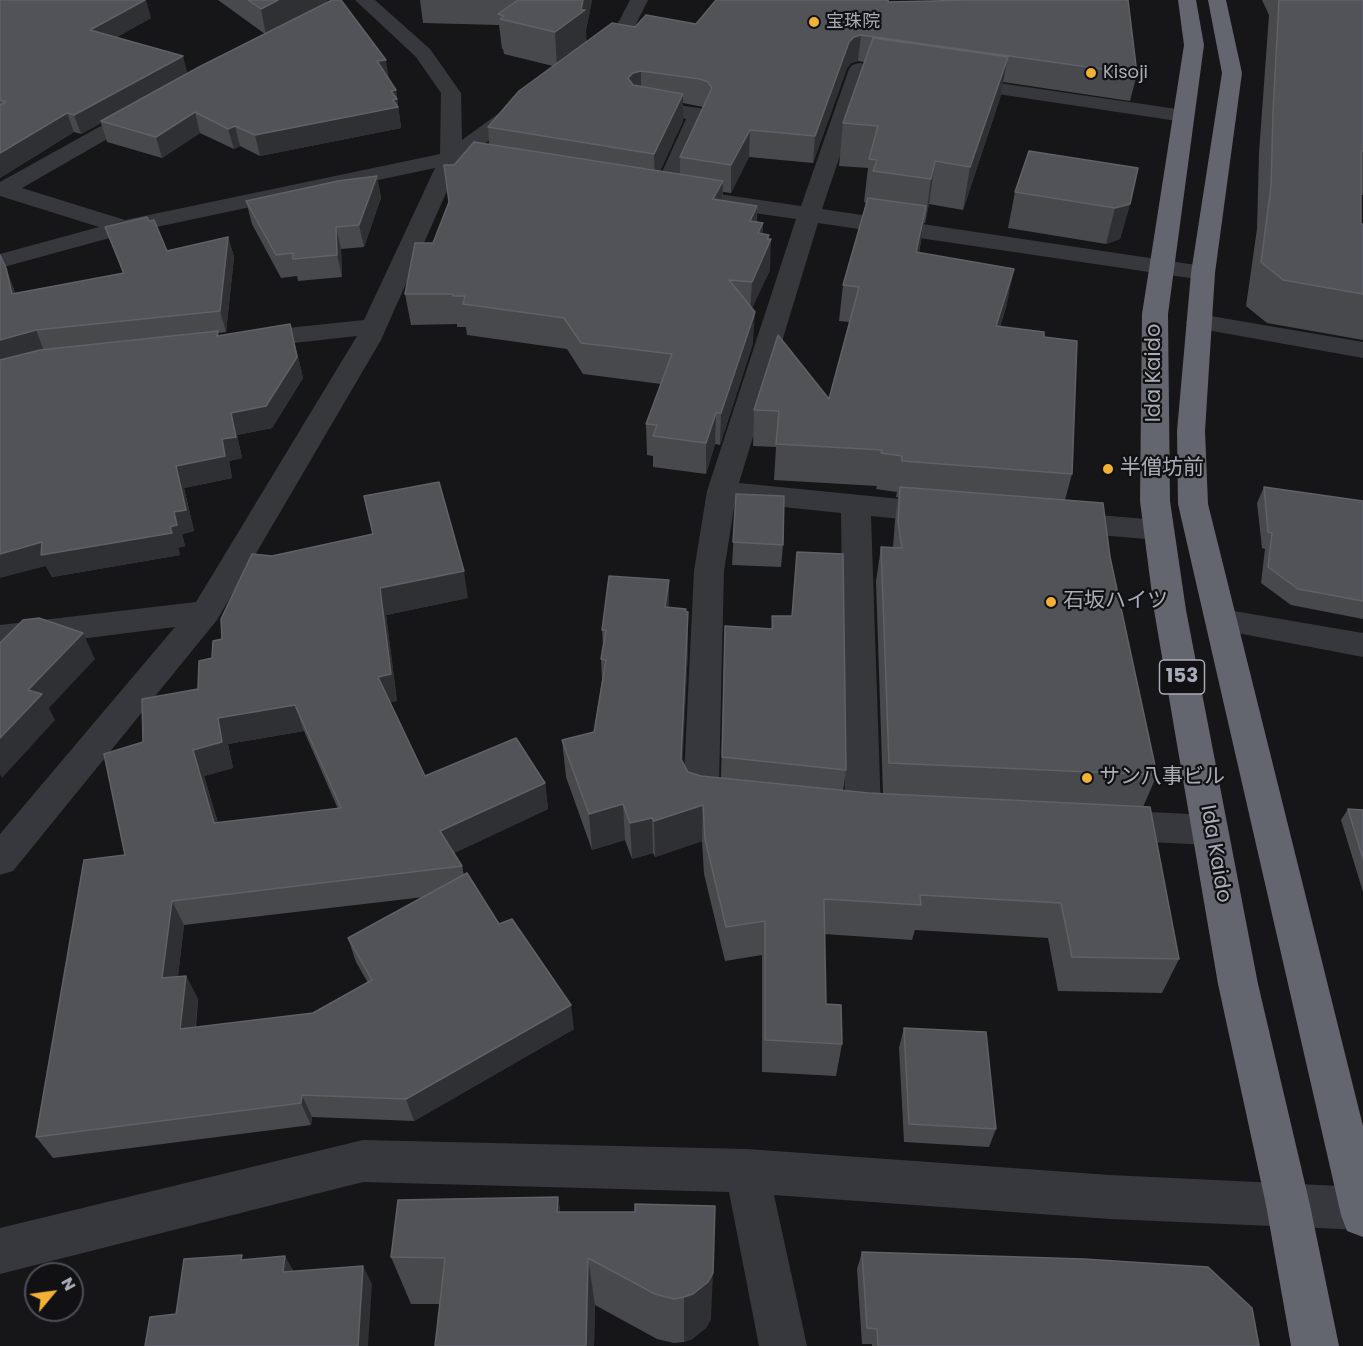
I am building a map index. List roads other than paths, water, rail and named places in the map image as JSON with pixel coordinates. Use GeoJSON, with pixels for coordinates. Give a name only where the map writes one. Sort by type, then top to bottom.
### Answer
{"type":"FeatureCollection","features":[{"type":"Feature","properties":{"kind":"highway","name":"Ida Kaido"},"geometry":{"type":"LineString","coordinates":[[1187,0],[1194,45],[1160,266],[1155,314],[1155,501],[1170,610],[1238,984],[1288,1205],[1315,1346]]}},
{"type":"Feature","properties":{"kind":"highway","name":"Ida Kaido"},"geometry":{"type":"LineString","coordinates":[[1217,0],[1232,73],[1203,273],[1191,431],[1193,504],[1362,1212]]}},
{"type":"Feature","properties":{"kind":"street"},"geometry":{"type":"LineString","coordinates":[[0,860],[206,612],[368,340],[451,158],[451,93],[423,53],[364,0]]}},
{"type":"Feature","properties":{"kind":"street"},"geometry":{"type":"LineString","coordinates":[[579,62],[625,28],[639,0]]}},
{"type":"Feature","properties":{"kind":"street"},"geometry":{"type":"LineString","coordinates":[[759,802],[701,796],[709,571],[722,491],[809,215],[859,69],[1184,116]]}},
{"type":"Feature","properties":{"kind":"street"},"geometry":{"type":"LineString","coordinates":[[451,158],[543,90]]}},
{"type":"Feature","properties":{"kind":"street"},"geometry":{"type":"LineString","coordinates":[[1,189],[155,104]]}},
{"type":"Feature","properties":{"kind":"street"},"geometry":{"type":"LineString","coordinates":[[641,106],[699,114],[653,191],[1203,273]]}},
{"type":"Feature","properties":{"kind":"street"},"geometry":{"type":"LineString","coordinates":[[0,261],[124,227],[451,158],[530,171]]}},
{"type":"Feature","properties":{"kind":"street"},"geometry":{"type":"LineString","coordinates":[[1,189],[124,227]]}},
{"type":"Feature","properties":{"kind":"street"},"geometry":{"type":"LineString","coordinates":[[1199,322],[1363,350]]}},
{"type":"Feature","properties":{"kind":"street"},"geometry":{"type":"LineString","coordinates":[[221,343],[373,327]]}},
{"type":"Feature","properties":{"kind":"street"},"geometry":{"type":"LineString","coordinates":[[722,491],[962,515]]}},
{"type":"Feature","properties":{"kind":"street"},"geometry":{"type":"LineString","coordinates":[[829,809],[875,813],[856,506]]}},
{"type":"Feature","properties":{"kind":"street"},"geometry":{"type":"LineString","coordinates":[[1033,520],[1159,530]]}},
{"type":"Feature","properties":{"kind":"street"},"geometry":{"type":"LineString","coordinates":[[0,637],[206,612]]}},
{"type":"Feature","properties":{"kind":"street"},"geometry":{"type":"LineString","coordinates":[[1221,620],[1363,645]]}},
{"type":"Feature","properties":{"kind":"street"},"geometry":{"type":"LineString","coordinates":[[1084,824],[1210,831]]}},
{"type":"Feature","properties":{"kind":"street"},"geometry":{"type":"LineString","coordinates":[[0,1251],[363,1161],[747,1171],[1110,1197],[1288,1205],[1362,1212]]}},
{"type":"Feature","properties":{"kind":"street"},"geometry":{"type":"LineString","coordinates":[[747,1171],[783,1346]]}},
{"type":"Feature","properties":{"kind":"place","name":"宝珠院"},"geometry":{"type":"Point","coordinates":[814,22]}},
{"type":"Feature","properties":{"kind":"place","name":"Kisoji"},"geometry":{"type":"Point","coordinates":[1091,73]}},
{"type":"Feature","properties":{"kind":"place","name":"半僧坊前"},"geometry":{"type":"Point","coordinates":[1108,469]}},
{"type":"Feature","properties":{"kind":"place","name":"石坂ハイツ"},"geometry":{"type":"Point","coordinates":[1051,602]}},
{"type":"Feature","properties":{"kind":"place","name":"サン八事ビル"},"geometry":{"type":"Point","coordinates":[1087,778]}}]}
